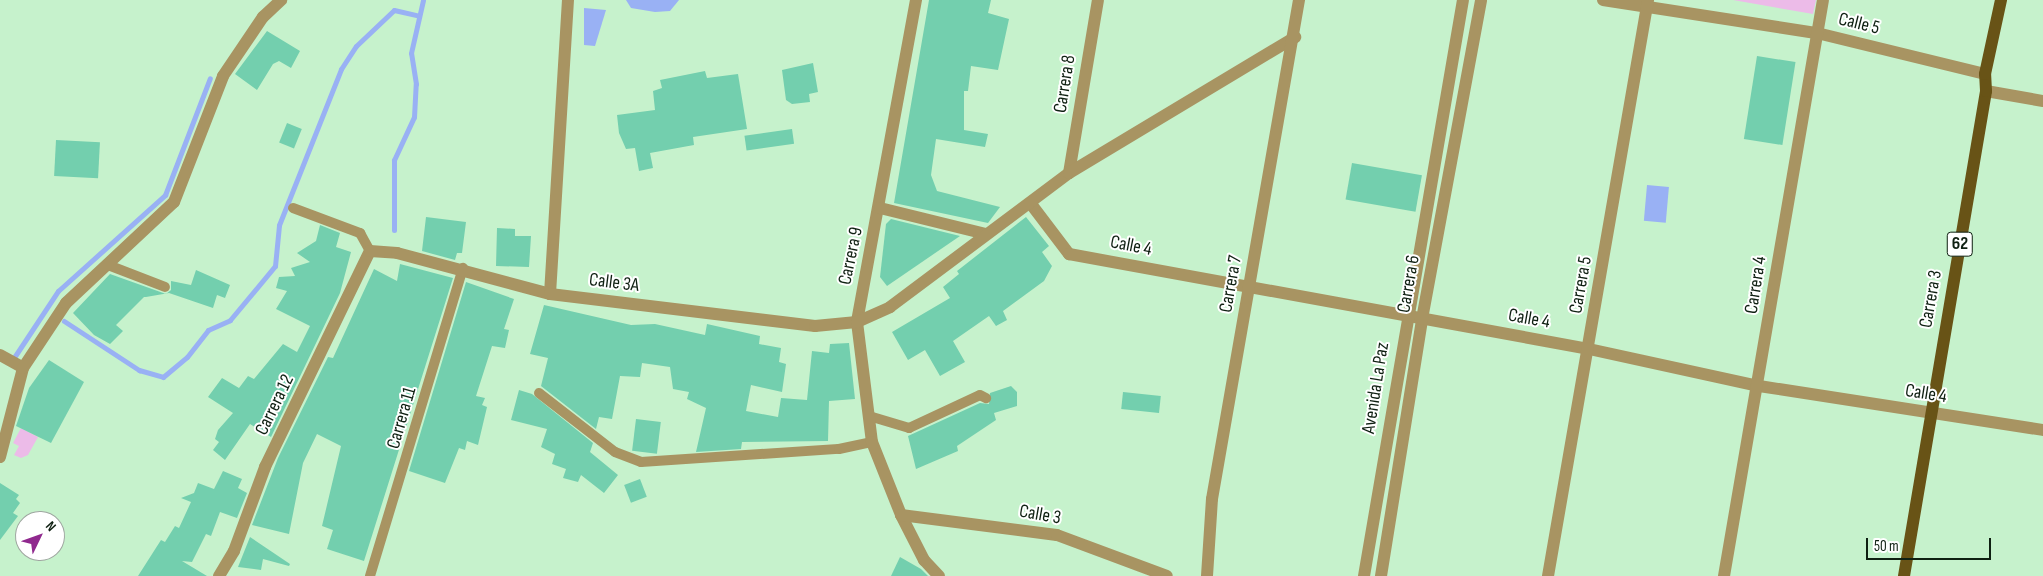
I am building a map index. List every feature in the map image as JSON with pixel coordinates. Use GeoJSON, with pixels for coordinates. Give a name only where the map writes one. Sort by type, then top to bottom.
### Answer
{"type":"FeatureCollection","features":[{"type":"Feature","properties":{"kind":"main road","name":"Carrera 3"},"geometry":{"type":"LineString","coordinates":[[1904,576],[1986,91],[1985,74],[2001,0]]}},
{"type":"Feature","properties":{"kind":"street"},"geometry":{"type":"LineString","coordinates":[[0,457],[22,368],[66,303],[174,202],[223,76],[263,17],[281,0]]}},
{"type":"Feature","properties":{"kind":"street"},"geometry":{"type":"LineString","coordinates":[[550,294],[568,0]]}},
{"type":"Feature","properties":{"kind":"street","name":"Carrera 9"},"geometry":{"type":"LineString","coordinates":[[916,0],[880,208],[857,322],[872,442],[901,515],[924,560],[939,576]]}},
{"type":"Feature","properties":{"kind":"street","name":"Carrera 8"},"geometry":{"type":"LineString","coordinates":[[1069,173],[1098,0]]}},
{"type":"Feature","properties":{"kind":"street","name":"Carrera 7"},"geometry":{"type":"LineString","coordinates":[[1207,576],[1212,499],[1295,37],[1299,0]]}},
{"type":"Feature","properties":{"kind":"street","name":"Avenida La Paz"},"geometry":{"type":"LineString","coordinates":[[1364,576],[1406,318],[1464,0]]}},
{"type":"Feature","properties":{"kind":"street","name":"Carrera 6"},"geometry":{"type":"LineString","coordinates":[[1381,576],[1422,319],[1480,0]]}},
{"type":"Feature","properties":{"kind":"street","name":"Calle 5"},"geometry":{"type":"LineString","coordinates":[[1603,0],[1648,4],[1817,33],[1985,74]]}},
{"type":"Feature","properties":{"kind":"street","name":"Carrera 4"},"geometry":{"type":"LineString","coordinates":[[1724,576],[1824,0]]}},
{"type":"Feature","properties":{"kind":"street","name":"Carrera 5"},"geometry":{"type":"LineString","coordinates":[[1548,576],[1648,4]]}},
{"type":"Feature","properties":{"kind":"street"},"geometry":{"type":"LineString","coordinates":[[857,322],[890,306],[986,234],[1031,204],[1069,173],[1295,37]]}},
{"type":"Feature","properties":{"kind":"street"},"geometry":{"type":"LineString","coordinates":[[1986,91],[2043,101]]}},
{"type":"Feature","properties":{"kind":"street","name":"Calle 4"},"geometry":{"type":"LineString","coordinates":[[1031,204],[1069,254],[1406,318],[1422,319],[1589,349],[1758,386],[2043,430]]}},
{"type":"Feature","properties":{"kind":"street"},"geometry":{"type":"LineString","coordinates":[[880,208],[986,234]]}},
{"type":"Feature","properties":{"kind":"street","name":"Calle 3A"},"geometry":{"type":"LineString","coordinates":[[370,252],[463,268],[550,294],[815,326],[857,322]]}},
{"type":"Feature","properties":{"kind":"street","name":"Carrera 12"},"geometry":{"type":"LineString","coordinates":[[218,576],[234,551],[265,467],[370,252]]}},
{"type":"Feature","properties":{"kind":"street"},"geometry":{"type":"LineString","coordinates":[[0,355],[22,368]]}},
{"type":"Feature","properties":{"kind":"street","name":"Calle 3"},"geometry":{"type":"LineString","coordinates":[[901,515],[1057,535],[1167,576]]}},
{"type":"Feature","properties":{"kind":"lane"},"geometry":{"type":"LineString","coordinates":[[293,208],[360,233],[370,252]]}},
{"type":"Feature","properties":{"kind":"lane"},"geometry":{"type":"LineString","coordinates":[[108,265],[165,287]]}},
{"type":"Feature","properties":{"kind":"lane","name":"Carrera 11"},"geometry":{"type":"LineString","coordinates":[[370,576],[463,268]]}},
{"type":"Feature","properties":{"kind":"lane"},"geometry":{"type":"LineString","coordinates":[[539,393],[615,452],[641,462],[839,449],[872,442]]}},
{"type":"Feature","properties":{"kind":"lane"},"geometry":{"type":"LineString","coordinates":[[869,416],[909,428],[980,395],[986,398]]}},
{"type":"Feature","properties":{"kind":"shaded area"},"geometry":{"type":"Polygon","coordinates":[[[1733,0],[1816,0],[1813,14],[1733,0]]]}},
{"type":"Feature","properties":{"kind":"shaded area"},"geometry":{"type":"Polygon","coordinates":[[[21,428],[38,437],[28,455],[21,458],[14,455],[19,446],[13,443],[21,428]]]}},
{"type":"Feature","properties":{"kind":"water"},"geometry":{"type":"Polygon","coordinates":[[[626,0],[679,0],[670,11],[655,12],[631,8],[626,0]]]}},
{"type":"Feature","properties":{"kind":"water"},"geometry":{"type":"Polygon","coordinates":[[[584,8],[606,10],[595,46],[584,45],[584,8]]]}},
{"type":"Feature","properties":{"kind":"water"},"geometry":{"type":"Polygon","coordinates":[[[1647,185],[1669,187],[1666,223],[1644,221],[1647,185]]]}},
{"type":"Feature","properties":{"kind":"building"},"geometry":{"type":"Polygon","coordinates":[[[929,0],[991,0],[988,13],[1009,19],[998,70],[971,66],[968,91],[964,91],[964,130],[988,134],[985,147],[936,139],[931,175],[937,191],[1000,207],[988,223],[894,203],[929,0]]]}},
{"type":"Feature","properties":{"kind":"building"},"geometry":{"type":"Polygon","coordinates":[[[267,31],[300,51],[291,68],[279,61],[273,64],[257,90],[235,74],[267,31]]]}},
{"type":"Feature","properties":{"kind":"building"},"geometry":{"type":"Polygon","coordinates":[[[1757,56],[1796,62],[1782,145],[1744,139],[1757,56]]]}},
{"type":"Feature","properties":{"kind":"building"},"geometry":{"type":"Polygon","coordinates":[[[813,63],[818,92],[809,94],[810,102],[792,104],[786,100],[782,70],[813,63]]]}},
{"type":"Feature","properties":{"kind":"building"},"geometry":{"type":"Polygon","coordinates":[[[705,71],[707,78],[738,74],[747,129],[693,137],[694,145],[650,153],[653,168],[639,171],[635,148],[626,149],[619,133],[617,115],[655,110],[653,91],[662,88],[660,80],[705,71]]]}},
{"type":"Feature","properties":{"kind":"building"},"geometry":{"type":"Polygon","coordinates":[[[287,123],[302,129],[294,148],[279,142],[287,123]]]}},
{"type":"Feature","properties":{"kind":"building"},"geometry":{"type":"Polygon","coordinates":[[[792,129],[794,144],[747,151],[744,136],[792,129]]]}},
{"type":"Feature","properties":{"kind":"building"},"geometry":{"type":"Polygon","coordinates":[[[56,140],[100,142],[98,178],[54,176],[56,140]]]}},
{"type":"Feature","properties":{"kind":"building"},"geometry":{"type":"Polygon","coordinates":[[[1352,163],[1422,175],[1415,212],[1346,199],[1352,163]]]}},
{"type":"Feature","properties":{"kind":"building"},"geometry":{"type":"Polygon","coordinates":[[[426,217],[466,222],[462,253],[457,253],[455,260],[422,251],[426,217]]]}},
{"type":"Feature","properties":{"kind":"building"},"geometry":{"type":"Polygon","coordinates":[[[1026,217],[1049,246],[1042,252],[1052,266],[1044,281],[1003,311],[1007,320],[996,326],[989,316],[953,341],[965,362],[940,376],[925,350],[908,360],[892,332],[950,298],[943,287],[959,274],[957,271],[1026,217]]]}},
{"type":"Feature","properties":{"kind":"building"},"geometry":{"type":"Polygon","coordinates":[[[891,219],[960,236],[887,286],[880,277],[886,224],[891,219]]]}},
{"type":"Feature","properties":{"kind":"building"},"geometry":{"type":"Polygon","coordinates":[[[320,225],[340,233],[336,247],[351,252],[340,293],[271,437],[250,424],[225,460],[213,450],[219,442],[215,439],[218,430],[233,413],[208,397],[222,378],[239,388],[248,376],[254,379],[283,344],[297,352],[310,326],[276,309],[287,291],[276,288],[279,277],[295,276],[291,268],[310,262],[297,253],[316,241],[320,225]]]}},
{"type":"Feature","properties":{"kind":"building"},"geometry":{"type":"Polygon","coordinates":[[[497,228],[515,229],[515,236],[531,236],[529,267],[496,266],[497,228]]]}},
{"type":"Feature","properties":{"kind":"building"},"geometry":{"type":"Polygon","coordinates":[[[400,264],[453,278],[364,561],[327,549],[333,530],[322,526],[341,446],[317,434],[303,463],[289,534],[252,525],[278,458],[328,357],[333,358],[374,269],[397,281],[400,264]]]}},
{"type":"Feature","properties":{"kind":"building"},"geometry":{"type":"Polygon","coordinates":[[[196,270],[230,285],[225,298],[217,295],[213,308],[167,293],[171,290],[171,281],[191,285],[196,270]]]}},
{"type":"Feature","properties":{"kind":"building"},"geometry":{"type":"Polygon","coordinates":[[[110,274],[165,294],[144,297],[116,325],[123,331],[110,344],[94,335],[73,313],[110,274]]]}},
{"type":"Feature","properties":{"kind":"building"},"geometry":{"type":"Polygon","coordinates":[[[466,282],[514,299],[504,329],[509,330],[505,348],[492,346],[476,396],[485,398],[482,405],[487,407],[478,445],[467,441],[465,450],[459,448],[445,483],[409,471],[466,282]]]}},
{"type":"Feature","properties":{"kind":"building"},"geometry":{"type":"Polygon","coordinates":[[[544,305],[631,325],[655,324],[705,335],[707,324],[760,336],[759,344],[781,348],[779,362],[786,364],[782,392],[751,385],[746,411],[778,417],[781,398],[807,400],[812,351],[829,353],[830,344],[849,343],[855,399],[829,401],[828,441],[742,442],[741,449],[696,452],[706,408],[687,399],[689,392],[673,389],[670,367],[642,363],[640,377],[620,376],[612,419],[599,417],[596,429],[541,386],[548,358],[530,354],[544,305]]]}},
{"type":"Feature","properties":{"kind":"building"},"geometry":{"type":"Polygon","coordinates":[[[49,360],[84,382],[51,443],[16,426],[29,388],[49,360]]]}},
{"type":"Feature","properties":{"kind":"building"},"geometry":{"type":"Polygon","coordinates":[[[1011,386],[1017,392],[1017,406],[994,413],[996,420],[957,446],[958,451],[916,469],[908,436],[980,403],[989,404],[990,393],[1011,386]]]}},
{"type":"Feature","properties":{"kind":"building"},"geometry":{"type":"Polygon","coordinates":[[[519,390],[532,394],[593,443],[590,452],[618,475],[604,493],[581,475],[578,482],[563,478],[566,469],[552,464],[555,454],[541,447],[547,429],[511,420],[519,390]]]}},
{"type":"Feature","properties":{"kind":"building"},"geometry":{"type":"Polygon","coordinates":[[[1123,392],[1161,396],[1159,413],[1121,409],[1123,392]]]}},
{"type":"Feature","properties":{"kind":"building"},"geometry":{"type":"Polygon","coordinates":[[[636,419],[661,422],[657,454],[632,451],[636,419]]]}},
{"type":"Feature","properties":{"kind":"building"},"geometry":{"type":"Polygon","coordinates":[[[223,471],[242,479],[238,488],[247,493],[237,518],[220,512],[211,536],[206,534],[192,562],[182,561],[207,576],[138,576],[161,540],[165,542],[175,526],[179,528],[191,502],[181,498],[194,493],[198,483],[214,489],[223,471]]]}},
{"type":"Feature","properties":{"kind":"building"},"geometry":{"type":"Polygon","coordinates":[[[640,479],[647,497],[631,503],[624,485],[640,479]]]}},
{"type":"Feature","properties":{"kind":"building"},"geometry":{"type":"Polygon","coordinates":[[[0,483],[19,495],[16,499],[20,503],[13,513],[15,514],[15,520],[0,540],[0,483]]]}},
{"type":"Feature","properties":{"kind":"building"},"geometry":{"type":"Polygon","coordinates":[[[250,537],[290,564],[289,566],[263,559],[261,570],[238,567],[250,537]]]}},
{"type":"Feature","properties":{"kind":"building"},"geometry":{"type":"Polygon","coordinates":[[[900,557],[921,569],[928,576],[891,576],[900,557]]]}},
{"type":"Feature","properties":{"kind":"waterway"},"geometry":{"type":"LineString","coordinates":[[394,230],[394,160],[414,117],[416,84],[411,53],[423,0]]}},
{"type":"Feature","properties":{"kind":"waterway"},"geometry":{"type":"LineString","coordinates":[[64,321],[139,370],[163,377],[187,357],[208,330],[230,320],[275,266],[279,225],[341,69],[356,46],[394,10],[416,15]]}},
{"type":"Feature","properties":{"kind":"waterway"},"geometry":{"type":"LineString","coordinates":[[15,356],[58,291],[165,195],[210,78]]}}]}
